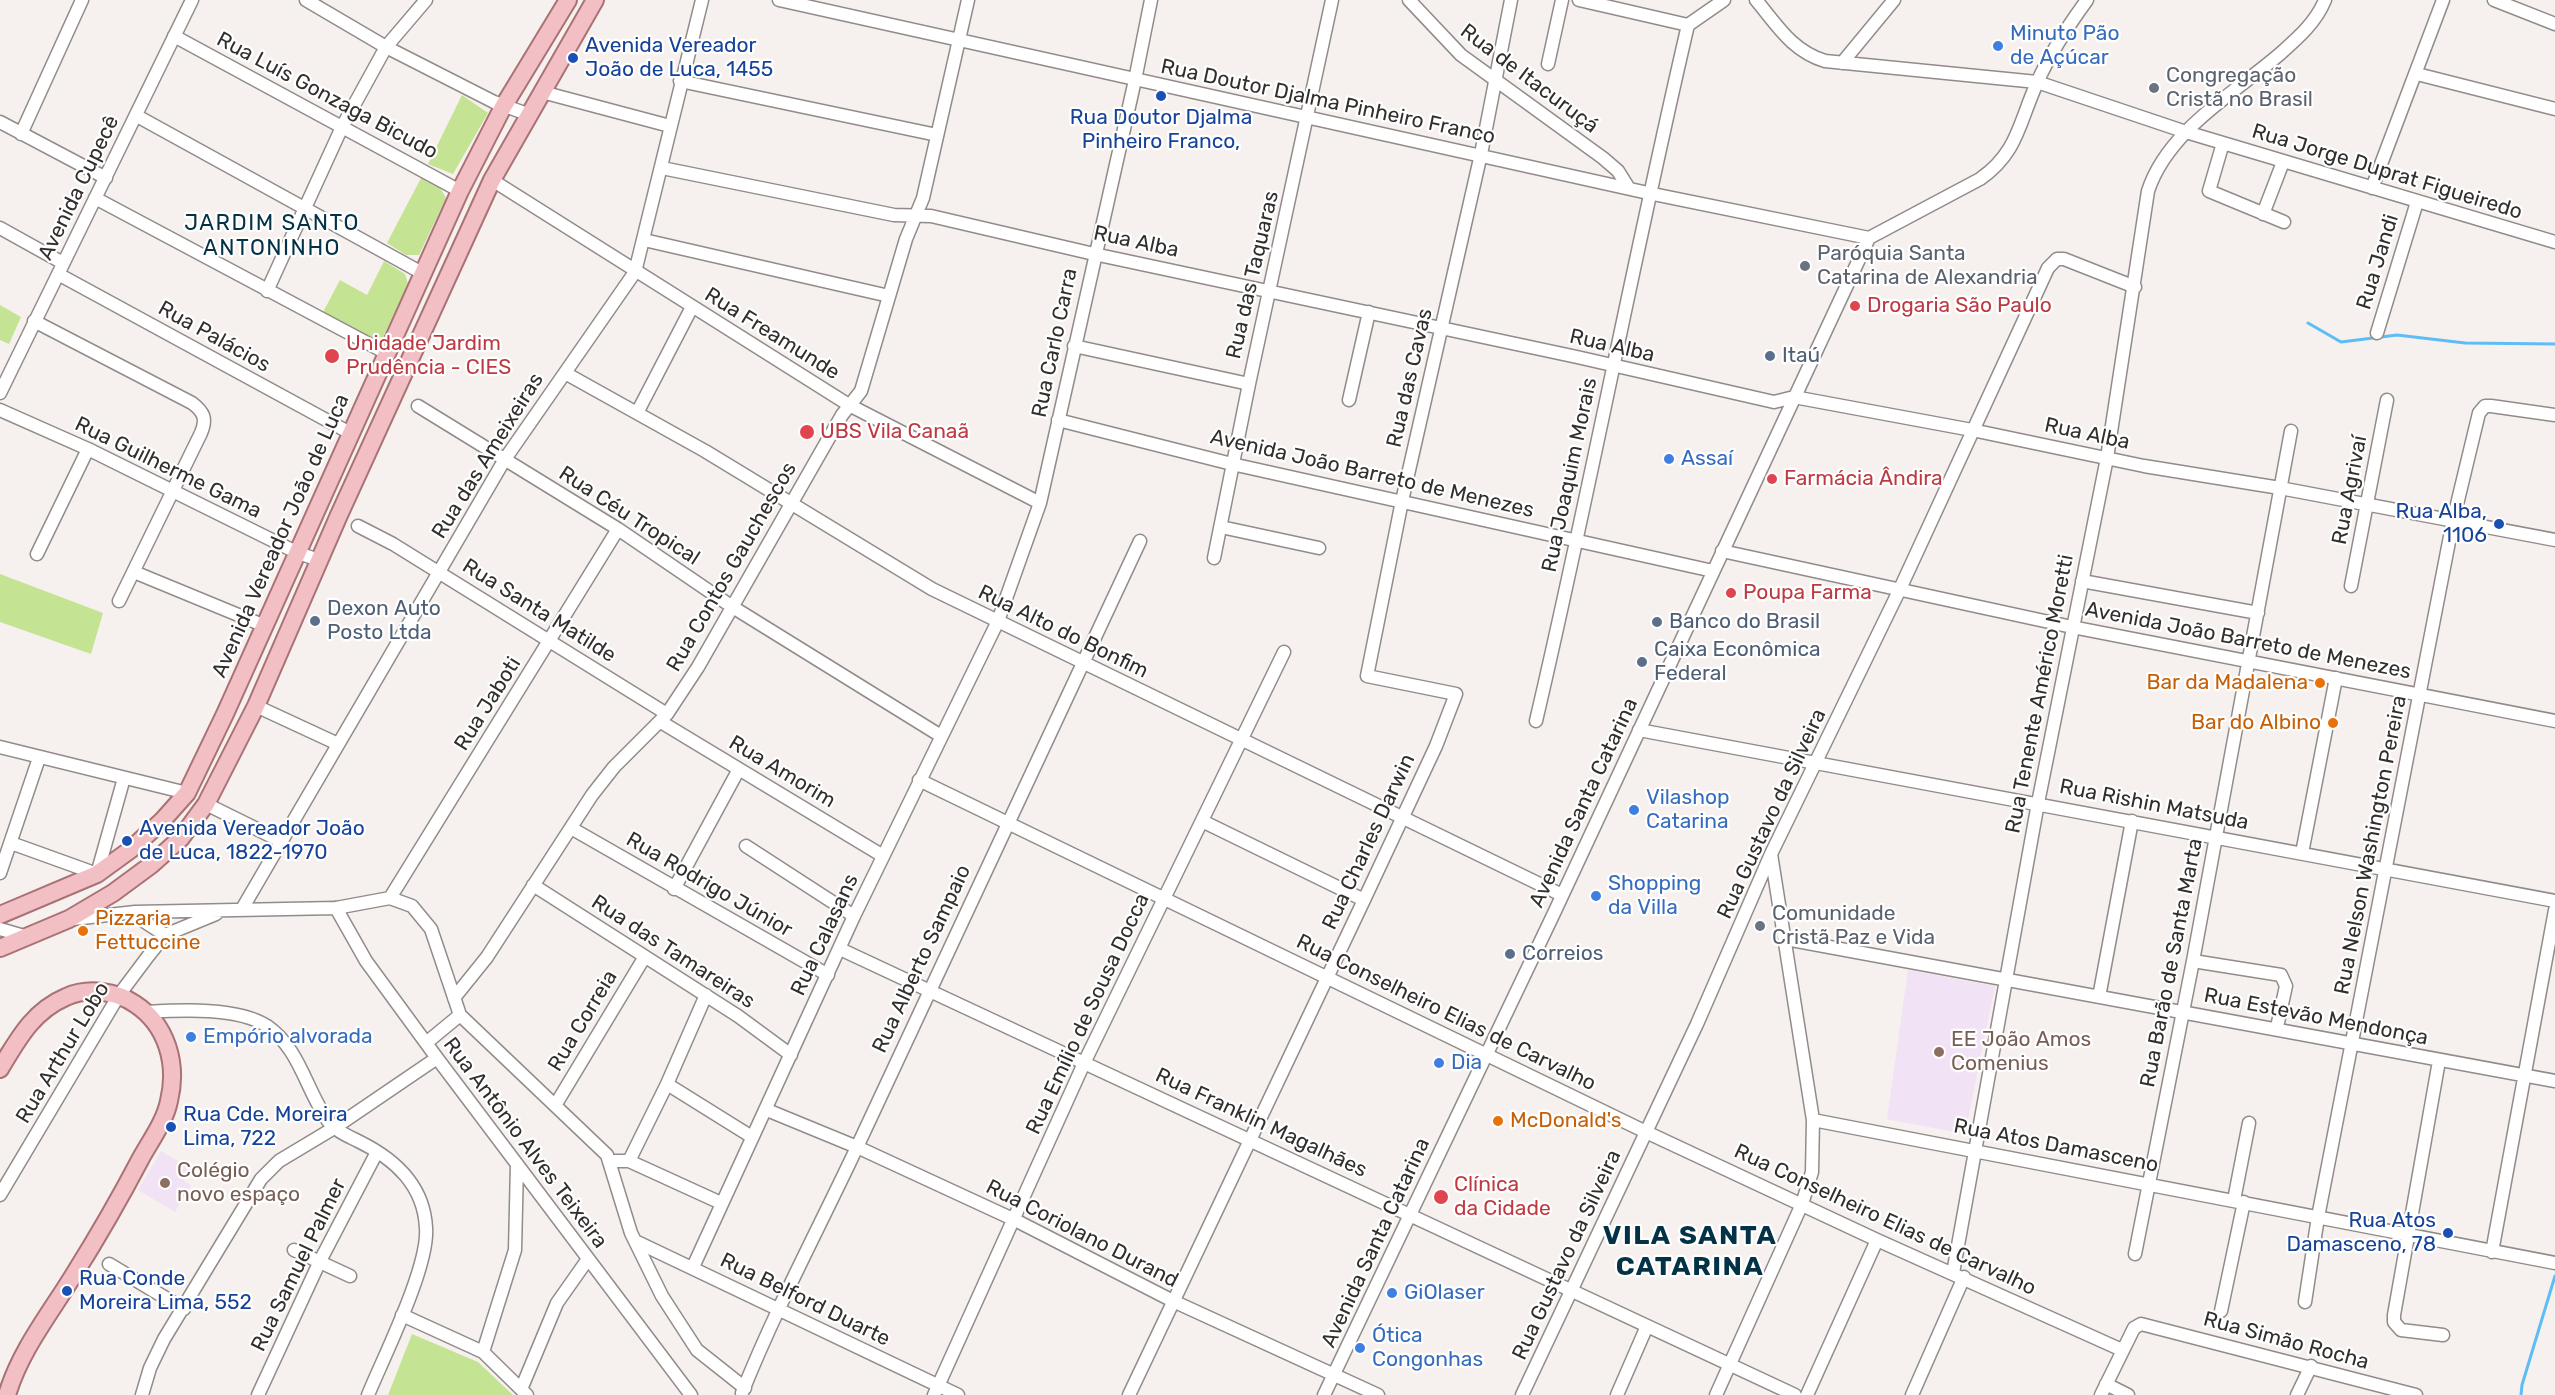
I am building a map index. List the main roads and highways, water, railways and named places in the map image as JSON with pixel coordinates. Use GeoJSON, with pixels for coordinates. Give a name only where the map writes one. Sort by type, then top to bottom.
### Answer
{"type":"FeatureCollection","features":[{"type":"Feature","properties":{"kind":"main road","name":"Avenida Vereador João de Luca"},"geometry":{"type":"LineString","coordinates":[[1,918],[93,876],[162,821],[187,793],[201,768],[460,190],[503,107],[568,0]]}},
{"type":"Feature","properties":{"kind":"main road"},"geometry":{"type":"LineString","coordinates":[[0,948],[69,919],[101,901],[152,865],[181,838],[206,804],[256,706],[319,560],[492,180],[595,0]]}},
{"type":"Feature","properties":{"kind":"main road"},"geometry":{"type":"LineString","coordinates":[[1,1066],[27,1025],[40,1011],[54,1002],[87,992],[119,995],[147,1012],[160,1028],[170,1056],[171,1089],[164,1114],[74,1275],[27,1347],[7,1395]]}},
{"type":"Feature","properties":{"kind":"waterway"},"geometry":{"type":"LineString","coordinates":[[2308,323],[2341,342],[2397,335],[2465,343],[2555,344]]}},
{"type":"Feature","properties":{"kind":"waterway"},"geometry":{"type":"LineString","coordinates":[[2521,1395],[2555,1276]]}},
{"type":"Feature","properties":{"kind":"place","name":"Minuto Pão de Açúcar"},"geometry":{"type":"Point","coordinates":[1998,46]}},
{"type":"Feature","properties":{"kind":"place","name":"Avenida Vereador João de Luca, 1455"},"geometry":{"type":"Point","coordinates":[573,58]}},
{"type":"Feature","properties":{"kind":"place","name":"Congregação Cristã no Brasil"},"geometry":{"type":"Point","coordinates":[2154,88]}},
{"type":"Feature","properties":{"kind":"place","name":"Rua Doutor Djalma Pinheiro Franco,"},"geometry":{"type":"Point","coordinates":[1161,96]}},
{"type":"Feature","properties":{"kind":"place","name":"Paróquia Santa Catarina de Alexandria"},"geometry":{"type":"Point","coordinates":[1805,266]}},
{"type":"Feature","properties":{"kind":"place","name":"Drogaria São Paulo"},"geometry":{"type":"Point","coordinates":[1855,306]}},
{"type":"Feature","properties":{"kind":"place","name":"Unidade Jardim Prudência - CIES"},"geometry":{"type":"Point","coordinates":[332,356]}},
{"type":"Feature","properties":{"kind":"place","name":"Itaú"},"geometry":{"type":"Point","coordinates":[1770,356]}},
{"type":"Feature","properties":{"kind":"place","name":"UBS Vila Canaã"},"geometry":{"type":"Point","coordinates":[807,432]}},
{"type":"Feature","properties":{"kind":"place","name":"Assaí"},"geometry":{"type":"Point","coordinates":[1669,459]}},
{"type":"Feature","properties":{"kind":"place","name":"Farmácia Ândira"},"geometry":{"type":"Point","coordinates":[1772,479]}},
{"type":"Feature","properties":{"kind":"place","name":"Rua Alba, 1106"},"geometry":{"type":"Point","coordinates":[2499,524]}},
{"type":"Feature","properties":{"kind":"place","name":"Poupa Farma"},"geometry":{"type":"Point","coordinates":[1731,593]}},
{"type":"Feature","properties":{"kind":"place","name":"Dexon Auto Posto Ltda"},"geometry":{"type":"Point","coordinates":[315,621]}},
{"type":"Feature","properties":{"kind":"place","name":"Banco do Brasil"},"geometry":{"type":"Point","coordinates":[1657,622]}},
{"type":"Feature","properties":{"kind":"place","name":"Caixa Econômica Federal"},"geometry":{"type":"Point","coordinates":[1642,662]}},
{"type":"Feature","properties":{"kind":"place","name":"Bar da Madalena"},"geometry":{"type":"Point","coordinates":[2320,683]}},
{"type":"Feature","properties":{"kind":"place","name":"Bar do Albino"},"geometry":{"type":"Point","coordinates":[2333,723]}},
{"type":"Feature","properties":{"kind":"place","name":"Vilashop Catarina"},"geometry":{"type":"Point","coordinates":[1634,810]}},
{"type":"Feature","properties":{"kind":"place","name":"Avenida Vereador João de Luca, 1822-1970"},"geometry":{"type":"Point","coordinates":[127,841]}},
{"type":"Feature","properties":{"kind":"place","name":"Shopping da Villa"},"geometry":{"type":"Point","coordinates":[1596,896]}},
{"type":"Feature","properties":{"kind":"place","name":"Comunidade Cristã Paz e Vida"},"geometry":{"type":"Point","coordinates":[1760,926]}},
{"type":"Feature","properties":{"kind":"place","name":"Pizzaria Fettuccine"},"geometry":{"type":"Point","coordinates":[83,931]}},
{"type":"Feature","properties":{"kind":"place","name":"Correios"},"geometry":{"type":"Point","coordinates":[1510,954]}},
{"type":"Feature","properties":{"kind":"place","name":"Empório alvorada"},"geometry":{"type":"Point","coordinates":[191,1037]}},
{"type":"Feature","properties":{"kind":"place","name":"EE João Amos Comenius"},"geometry":{"type":"Point","coordinates":[1939,1052]}},
{"type":"Feature","properties":{"kind":"place","name":"Dia"},"geometry":{"type":"Point","coordinates":[1439,1063]}},
{"type":"Feature","properties":{"kind":"place","name":"McDonald's"},"geometry":{"type":"Point","coordinates":[1498,1121]}},
{"type":"Feature","properties":{"kind":"place","name":"Rua Cde. Moreira Lima, 722"},"geometry":{"type":"Point","coordinates":[171,1127]}},
{"type":"Feature","properties":{"kind":"place","name":"Colégio novo espaço"},"geometry":{"type":"Point","coordinates":[165,1183]}},
{"type":"Feature","properties":{"kind":"place","name":"Clínica da Cidade"},"geometry":{"type":"Point","coordinates":[1441,1197]}},
{"type":"Feature","properties":{"kind":"place","name":"Rua Atos Damasceno, 78"},"geometry":{"type":"Point","coordinates":[2448,1233]}},
{"type":"Feature","properties":{"kind":"place","name":"Rua Conde Moreira Lima, 552"},"geometry":{"type":"Point","coordinates":[67,1291]}},
{"type":"Feature","properties":{"kind":"place","name":"GiOlaser"},"geometry":{"type":"Point","coordinates":[1392,1293]}},
{"type":"Feature","properties":{"kind":"place","name":"Ótica Congonhas"},"geometry":{"type":"Point","coordinates":[1360,1348]}},
{"type":"Feature","properties":{"kind":"district","name":"JARDIM SANTO ANTONINHO"},"geometry":{"type":"Point","coordinates":[272,236]}},
{"type":"Feature","properties":{"kind":"district","name":"VILA SANTA CATARINA"},"geometry":{"type":"Point","coordinates":[1690,1252]}}]}
